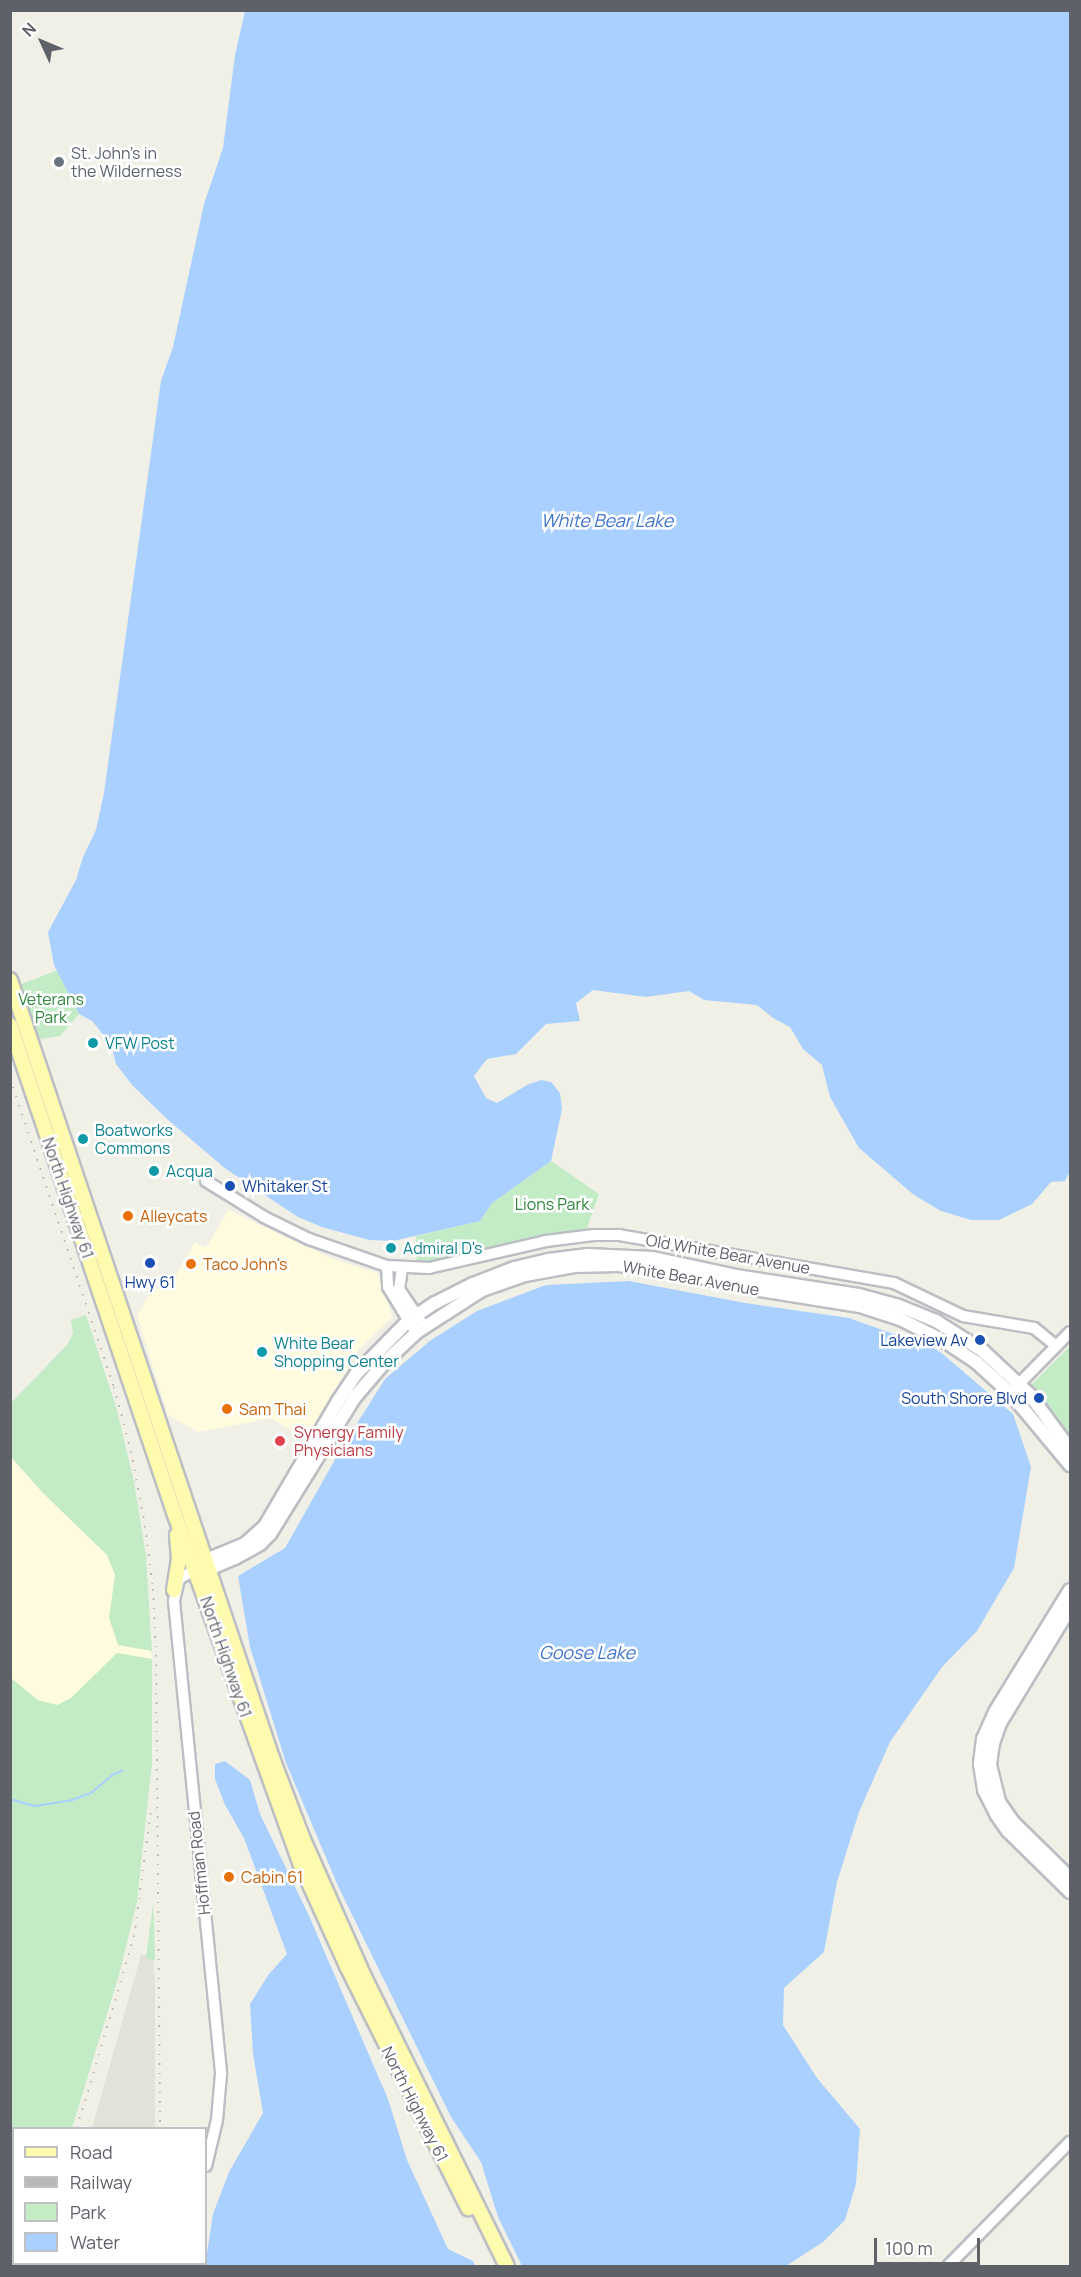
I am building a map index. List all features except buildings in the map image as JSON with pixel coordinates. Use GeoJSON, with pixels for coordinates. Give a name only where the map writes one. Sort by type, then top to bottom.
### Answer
{"type":"FeatureCollection","features":[{"type":"Feature","properties":{"kind":"main road","name":"North Highway 61"},"geometry":{"type":"LineString","coordinates":[[10,981],[120,1306],[203,1566],[306,1875],[347,1966],[497,2266]]}},
{"type":"Feature","properties":{"kind":"main road","name":"North Highway 61"},"geometry":{"type":"LineString","coordinates":[[10,1025],[175,1515],[203,1566]]}},
{"type":"Feature","properties":{"kind":"main road","name":"White Bear Avenue"},"geometry":{"type":"LineString","coordinates":[[203,1566],[245,1544],[266,1526],[338,1401],[370,1359],[412,1318],[473,1284],[514,1268],[548,1260],[626,1255],[859,1295],[899,1306],[936,1321],[983,1351],[1071,1465]]}},
{"type":"Feature","properties":{"kind":"main road","name":"White Bear Avenue"},"geometry":{"type":"LineString","coordinates":[[203,1566],[247,1552],[270,1534],[355,1397],[384,1363],[420,1329],[472,1295],[525,1275],[574,1266],[639,1266],[760,1290],[833,1300],[879,1311],[926,1331],[965,1354],[1014,1389],[1071,1449]]}},
{"type":"Feature","properties":{"kind":"main road"},"geometry":{"type":"LineString","coordinates":[[174,1590],[179,1559],[175,1515]]}},
{"type":"Feature","properties":{"kind":"main road"},"geometry":{"type":"LineString","coordinates":[[203,1566],[314,1868],[365,1979],[507,2266]]}},
{"type":"Feature","properties":{"kind":"main road"},"geometry":{"type":"LineString","coordinates":[[1071,1590],[991,1720],[983,1738],[980,1764],[984,1790],[1008,1831],[1071,1892]]}},
{"type":"Feature","properties":{"kind":"main road"},"geometry":{"type":"LineString","coordinates":[[1071,1608],[1000,1723],[993,1743],[990,1765],[999,1802],[1013,1822],[1071,1878]]}},
{"type":"Feature","properties":{"kind":"street","name":"Old White Bear Avenue"},"geometry":{"type":"LineString","coordinates":[[206,1181],[247,1208],[309,1239],[387,1266],[435,1267],[571,1237],[619,1235],[728,1256],[879,1280],[910,1289],[963,1316],[1034,1328],[1056,1346]]}},
{"type":"Feature","properties":{"kind":"street"},"geometry":{"type":"LineString","coordinates":[[387,1266],[388,1287],[420,1329]]}},
{"type":"Feature","properties":{"kind":"street"},"geometry":{"type":"LineString","coordinates":[[402,1268],[399,1289],[412,1318]]}},
{"type":"Feature","properties":{"kind":"street"},"geometry":{"type":"LineString","coordinates":[[1014,1389],[1071,1332]]}},
{"type":"Feature","properties":{"kind":"street"},"geometry":{"type":"LineString","coordinates":[[174,1590],[183,1574],[203,1566]]}},
{"type":"Feature","properties":{"kind":"street","name":"Hoffman Road"},"geometry":{"type":"LineString","coordinates":[[174,1590],[190,1776],[221,2074],[217,2120],[207,2162]]}},
{"type":"Feature","properties":{"kind":"street"},"geometry":{"type":"LineString","coordinates":[[948,2266],[1071,2142]]}},
{"type":"Feature","properties":{"kind":"shaded area"},"geometry":{"type":"Polygon","coordinates":[[[228,1210],[333,1259],[377,1273],[387,1297],[392,1317],[359,1349],[305,1440],[271,1418],[198,1432],[168,1415],[137,1316],[153,1288],[168,1290],[195,1242],[206,1248],[228,1210]]]}},
{"type":"Feature","properties":{"kind":"shaded area"},"geometry":{"type":"Polygon","coordinates":[[[10,1414],[144,1547],[151,1629],[152,1750],[11,1741],[10,1414]]]}},
{"type":"Feature","properties":{"kind":"shaded area"},"geometry":{"type":"Polygon","coordinates":[[[141,1955],[153,1955],[155,2127],[92,2127],[141,1955]]]}},
{"type":"Feature","properties":{"kind":"shaded area"},"geometry":{"type":"Polygon","coordinates":[[[154,2265],[155,2266],[51,2266],[154,2265]]]}},
{"type":"Feature","properties":{"kind":"green space","name":"Veterans Park"},"geometry":{"type":"Polygon","coordinates":[[[58,970],[79,1014],[60,1036],[40,1039],[34,1034],[19,985],[58,970]]]}},
{"type":"Feature","properties":{"kind":"green space","name":"Lions Park"},"geometry":{"type":"Polygon","coordinates":[[[551,1161],[599,1194],[584,1236],[417,1268],[416,1236],[480,1221],[492,1203],[551,1161]]]}},
{"type":"Feature","properties":{"kind":"green space"},"geometry":{"type":"Polygon","coordinates":[[[86,1315],[117,1410],[134,1482],[146,1556],[152,1651],[118,1645],[109,1618],[115,1575],[107,1555],[43,1493],[11,1457],[11,1403],[68,1344],[73,1333],[71,1320],[86,1315]]]}},
{"type":"Feature","properties":{"kind":"green space"},"geometry":{"type":"Polygon","coordinates":[[[1070,1346],[1070,1437],[1031,1385],[1070,1346]]]}},
{"type":"Feature","properties":{"kind":"green space"},"geometry":{"type":"Polygon","coordinates":[[[117,1653],[152,1659],[152,1763],[137,1902],[119,1975],[72,2127],[12,2127],[12,2265],[30,2265],[11,2266],[11,1678],[38,1700],[57,1705],[71,1698],[117,1653]]]}},
{"type":"Feature","properties":{"kind":"green space"},"geometry":{"type":"Polygon","coordinates":[[[153,1904],[154,1920],[155,1961],[146,1958],[153,1904]]]}},
{"type":"Feature","properties":{"kind":"water","name":"White Bear Lake"},"geometry":{"type":"Polygon","coordinates":[[[245,11],[1070,11],[1070,1171],[1065,1181],[1051,1182],[1032,1204],[999,1220],[971,1220],[941,1211],[914,1195],[859,1148],[830,1097],[822,1065],[803,1049],[790,1027],[773,1018],[757,1005],[704,1000],[689,991],[646,997],[593,990],[576,1003],[580,1021],[546,1024],[516,1054],[487,1059],[474,1076],[486,1098],[497,1103],[527,1085],[541,1080],[551,1082],[560,1093],[562,1109],[551,1161],[492,1203],[480,1221],[393,1241],[369,1240],[322,1227],[298,1217],[226,1169],[167,1119],[132,1085],[116,1064],[111,1044],[92,1021],[79,1014],[54,965],[48,932],[76,880],[83,857],[96,830],[104,793],[161,381],[173,347],[204,204],[223,148],[235,55],[245,11]]]}},
{"type":"Feature","properties":{"kind":"water","name":"Goose Lake"},"geometry":{"type":"Polygon","coordinates":[[[629,1281],[745,1303],[849,1318],[938,1350],[1013,1414],[1031,1467],[1014,1568],[977,1631],[942,1667],[890,1742],[859,1812],[837,1882],[824,1952],[784,1988],[783,2025],[817,2078],[860,2129],[856,2184],[845,2220],[823,2242],[786,2266],[522,2266],[498,2217],[481,2162],[451,2117],[338,1886],[286,1763],[250,1647],[238,1576],[285,1548],[341,1449],[385,1379],[431,1340],[477,1311],[546,1285],[629,1281]]]}},
{"type":"Feature","properties":{"kind":"water"},"geometry":{"type":"Polygon","coordinates":[[[225,1761],[250,1780],[260,1814],[310,1918],[388,2099],[407,2160],[448,2249],[473,2261],[475,2266],[205,2266],[207,2265],[213,2214],[229,2172],[263,2113],[253,2054],[250,2004],[269,1974],[287,1954],[244,1838],[225,1805],[215,1779],[215,1764],[225,1761]]]}},
{"type":"Feature","properties":{"kind":"waterway"},"geometry":{"type":"LineString","coordinates":[[10,1799],[35,1806],[72,1800],[91,1793],[114,1774],[122,1771]]}},
{"type":"Feature","properties":{"kind":"railway"},"geometry":{"type":"LineString","coordinates":[[10,1078],[114,1387],[131,1451],[145,1526],[153,1589],[156,1655],[160,2127]]}},
{"type":"Feature","properties":{"kind":"railway"},"geometry":{"type":"LineString","coordinates":[[77,2127],[134,1937],[151,1809]]}},
{"type":"Feature","properties":{"kind":"place","name":"St. John's in the Wilderness"},"geometry":{"type":"Point","coordinates":[59,162]}},
{"type":"Feature","properties":{"kind":"place","name":"VFW Post"},"geometry":{"type":"Point","coordinates":[93,1043]}},
{"type":"Feature","properties":{"kind":"place","name":"Boatworks Commons"},"geometry":{"type":"Point","coordinates":[83,1139]}},
{"type":"Feature","properties":{"kind":"place","name":"Acqua"},"geometry":{"type":"Point","coordinates":[154,1171]}},
{"type":"Feature","properties":{"kind":"place","name":"Whitaker St"},"geometry":{"type":"Point","coordinates":[230,1186]}},
{"type":"Feature","properties":{"kind":"place","name":"Alleycats"},"geometry":{"type":"Point","coordinates":[128,1216]}},
{"type":"Feature","properties":{"kind":"place","name":"Admiral D's"},"geometry":{"type":"Point","coordinates":[391,1248]}},
{"type":"Feature","properties":{"kind":"place","name":"Hwy 61"},"geometry":{"type":"Point","coordinates":[150,1263]}},
{"type":"Feature","properties":{"kind":"place","name":"Taco John's"},"geometry":{"type":"Point","coordinates":[191,1264]}},
{"type":"Feature","properties":{"kind":"place","name":"Lakeview Av"},"geometry":{"type":"Point","coordinates":[980,1340]}},
{"type":"Feature","properties":{"kind":"place","name":"White Bear Shopping Center"},"geometry":{"type":"Point","coordinates":[262,1352]}},
{"type":"Feature","properties":{"kind":"place","name":"South Shore Blvd"},"geometry":{"type":"Point","coordinates":[1039,1398]}},
{"type":"Feature","properties":{"kind":"place","name":"Sam Thai"},"geometry":{"type":"Point","coordinates":[227,1409]}},
{"type":"Feature","properties":{"kind":"place","name":"Synergy Family Physicians"},"geometry":{"type":"Point","coordinates":[280,1441]}},
{"type":"Feature","properties":{"kind":"place","name":"Cabin 61"},"geometry":{"type":"Point","coordinates":[229,1877]}}]}
